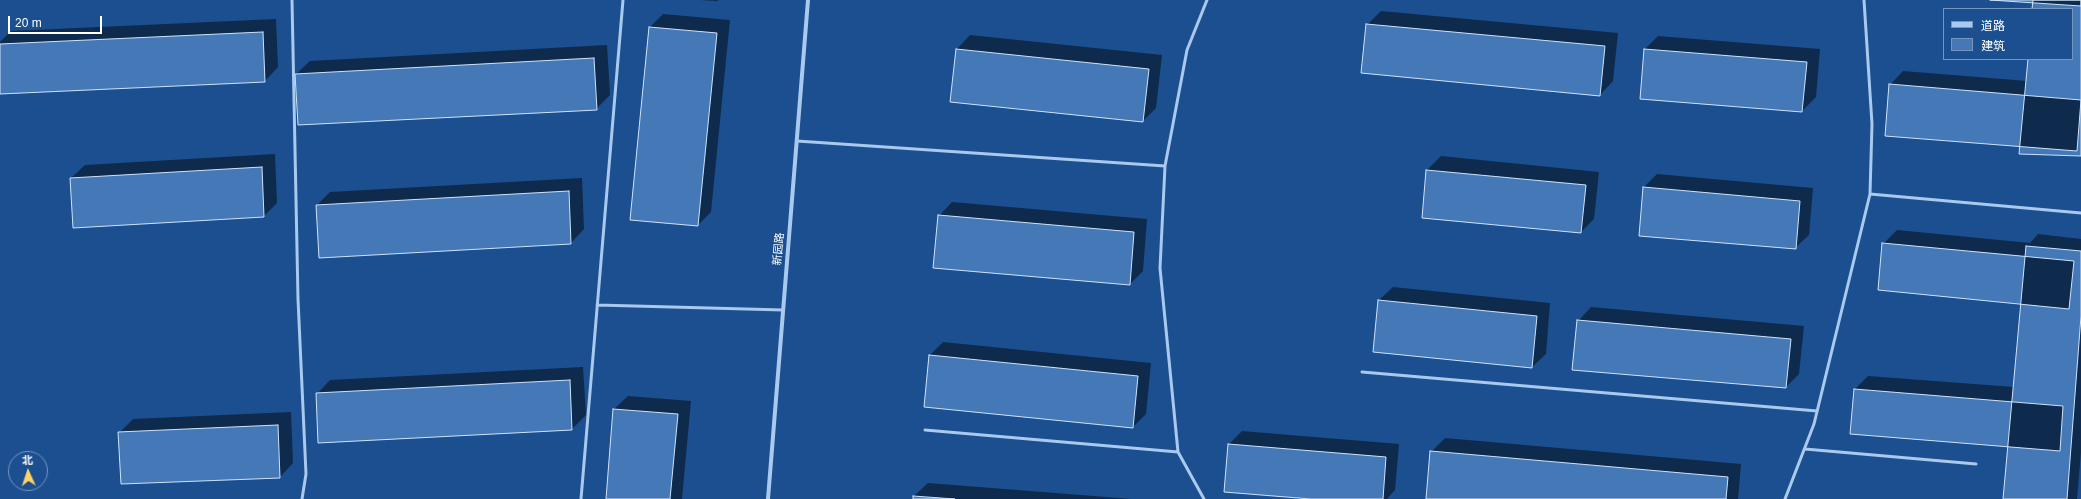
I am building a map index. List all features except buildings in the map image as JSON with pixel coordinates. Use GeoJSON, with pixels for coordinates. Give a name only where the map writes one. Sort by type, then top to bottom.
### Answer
{"type":"FeatureCollection","features":[{"type":"Feature","properties":{"kind":"street","name":"新园路"},"geometry":{"type":"LineString","coordinates":[[768,499],[808,0]]}},
{"type":"Feature","properties":{"kind":"lane"},"geometry":{"type":"LineString","coordinates":[[292,0],[298,299],[306,474],[302,499]]}},
{"type":"Feature","properties":{"kind":"lane"},"geometry":{"type":"LineString","coordinates":[[581,499],[623,0]]}},
{"type":"Feature","properties":{"kind":"lane"},"geometry":{"type":"LineString","coordinates":[[1204,499],[1178,452],[1160,268],[1165,166],[1187,50],[1207,0]]}},
{"type":"Feature","properties":{"kind":"lane"},"geometry":{"type":"LineString","coordinates":[[1785,499],[1805,449],[1817,411],[1870,194],[1872,124],[1864,0]]}},
{"type":"Feature","properties":{"kind":"lane"},"geometry":{"type":"LineString","coordinates":[[797,141],[1165,166]]}},
{"type":"Feature","properties":{"kind":"lane"},"geometry":{"type":"LineString","coordinates":[[1870,194],[2081,213]]}},
{"type":"Feature","properties":{"kind":"lane"},"geometry":{"type":"LineString","coordinates":[[597,305],[783,310]]}},
{"type":"Feature","properties":{"kind":"lane"},"geometry":{"type":"LineString","coordinates":[[1362,372],[1817,411]]}},
{"type":"Feature","properties":{"kind":"lane"},"geometry":{"type":"LineString","coordinates":[[925,430],[1178,452]]}},
{"type":"Feature","properties":{"kind":"lane"},"geometry":{"type":"LineString","coordinates":[[1805,449],[1976,464]]}}]}
